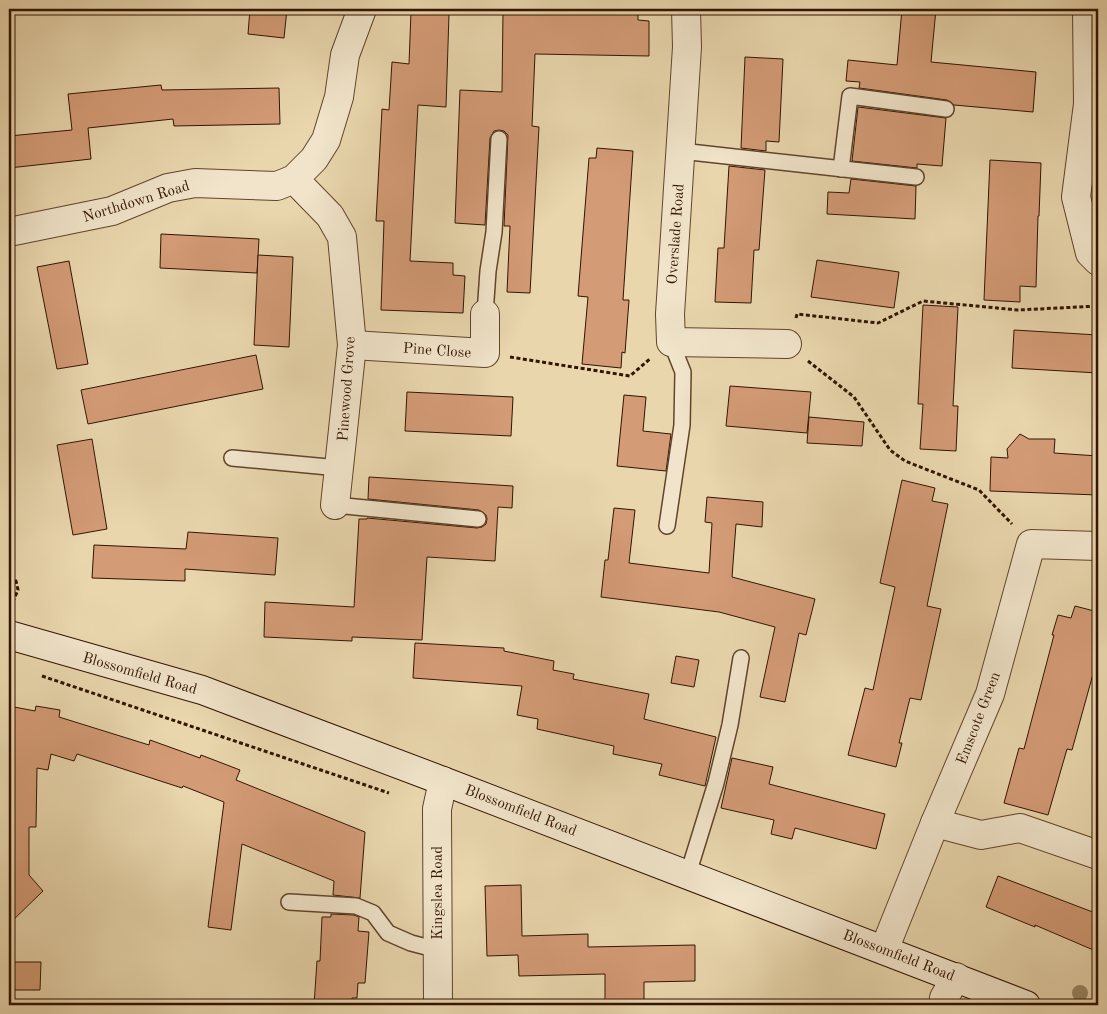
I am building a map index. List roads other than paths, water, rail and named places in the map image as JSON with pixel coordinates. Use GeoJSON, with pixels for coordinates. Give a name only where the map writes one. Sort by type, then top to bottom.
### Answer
{"type":"FeatureCollection","features":[{"type":"Feature","properties":{"kind":"street","name":"Northdown Road"},"geometry":{"type":"LineString","coordinates":[[9,232],[112,211],[168,188],[195,183],[277,186],[294,179],[314,159],[326,140],[339,97],[345,55],[362,9]]}},
{"type":"Feature","properties":{"kind":"street","name":"Overslade Road"},"geometry":{"type":"LineString","coordinates":[[671,342],[670,314],[687,47],[686,9]]}},
{"type":"Feature","properties":{"kind":"street"},"geometry":{"type":"LineString","coordinates":[[1087,9],[1088,104],[1076,197],[1094,257]]}},
{"type":"Feature","properties":{"kind":"street","name":"Pinewood Grove"},"geometry":{"type":"LineString","coordinates":[[294,179],[330,216],[342,237],[352,345],[335,505]]}},
{"type":"Feature","properties":{"kind":"street","name":"Pine Close"},"geometry":{"type":"LineString","coordinates":[[352,345],[484,353],[485,314]]}},
{"type":"Feature","properties":{"kind":"street"},"geometry":{"type":"LineString","coordinates":[[671,342],[787,344]]}},
{"type":"Feature","properties":{"kind":"street","name":"Emscote Green"},"geometry":{"type":"LineString","coordinates":[[884,950],[990,694],[1031,544],[1098,546]]}},
{"type":"Feature","properties":{"kind":"street","name":"Blossomfield Road"},"geometry":{"type":"LineString","coordinates":[[9,635],[202,690],[688,874],[1026,1005]]}},
{"type":"Feature","properties":{"kind":"street","name":"Kingslea Road"},"geometry":{"type":"LineString","coordinates":[[443,1004],[438,950],[437,809],[444,781]]}},
{"type":"Feature","properties":{"kind":"street"},"geometry":{"type":"LineString","coordinates":[[935,823],[981,835],[1020,828],[1098,855]]}},
{"type":"Feature","properties":{"kind":"street"},"geometry":{"type":"LineString","coordinates":[[943,1005],[944,998],[956,977]]}},
{"type":"Feature","properties":{"kind":"lane"},"geometry":{"type":"LineString","coordinates":[[841,169],[850,96],[946,109]]}},
{"type":"Feature","properties":{"kind":"lane"},"geometry":{"type":"LineString","coordinates":[[485,314],[488,271],[494,232],[499,139]]}},
{"type":"Feature","properties":{"kind":"lane"},"geometry":{"type":"LineString","coordinates":[[681,151],[916,177]]}},
{"type":"Feature","properties":{"kind":"lane"},"geometry":{"type":"LineString","coordinates":[[667,526],[682,425],[683,372],[671,342]]}},
{"type":"Feature","properties":{"kind":"lane"},"geometry":{"type":"LineString","coordinates":[[232,458],[339,468]]}},
{"type":"Feature","properties":{"kind":"lane"},"geometry":{"type":"LineString","coordinates":[[335,505],[478,519]]}},
{"type":"Feature","properties":{"kind":"lane"},"geometry":{"type":"LineString","coordinates":[[688,874],[716,783],[730,725],[741,658]]}},
{"type":"Feature","properties":{"kind":"lane"},"geometry":{"type":"LineString","coordinates":[[289,902],[356,906],[373,913],[388,933],[411,943],[438,950]]}}]}
